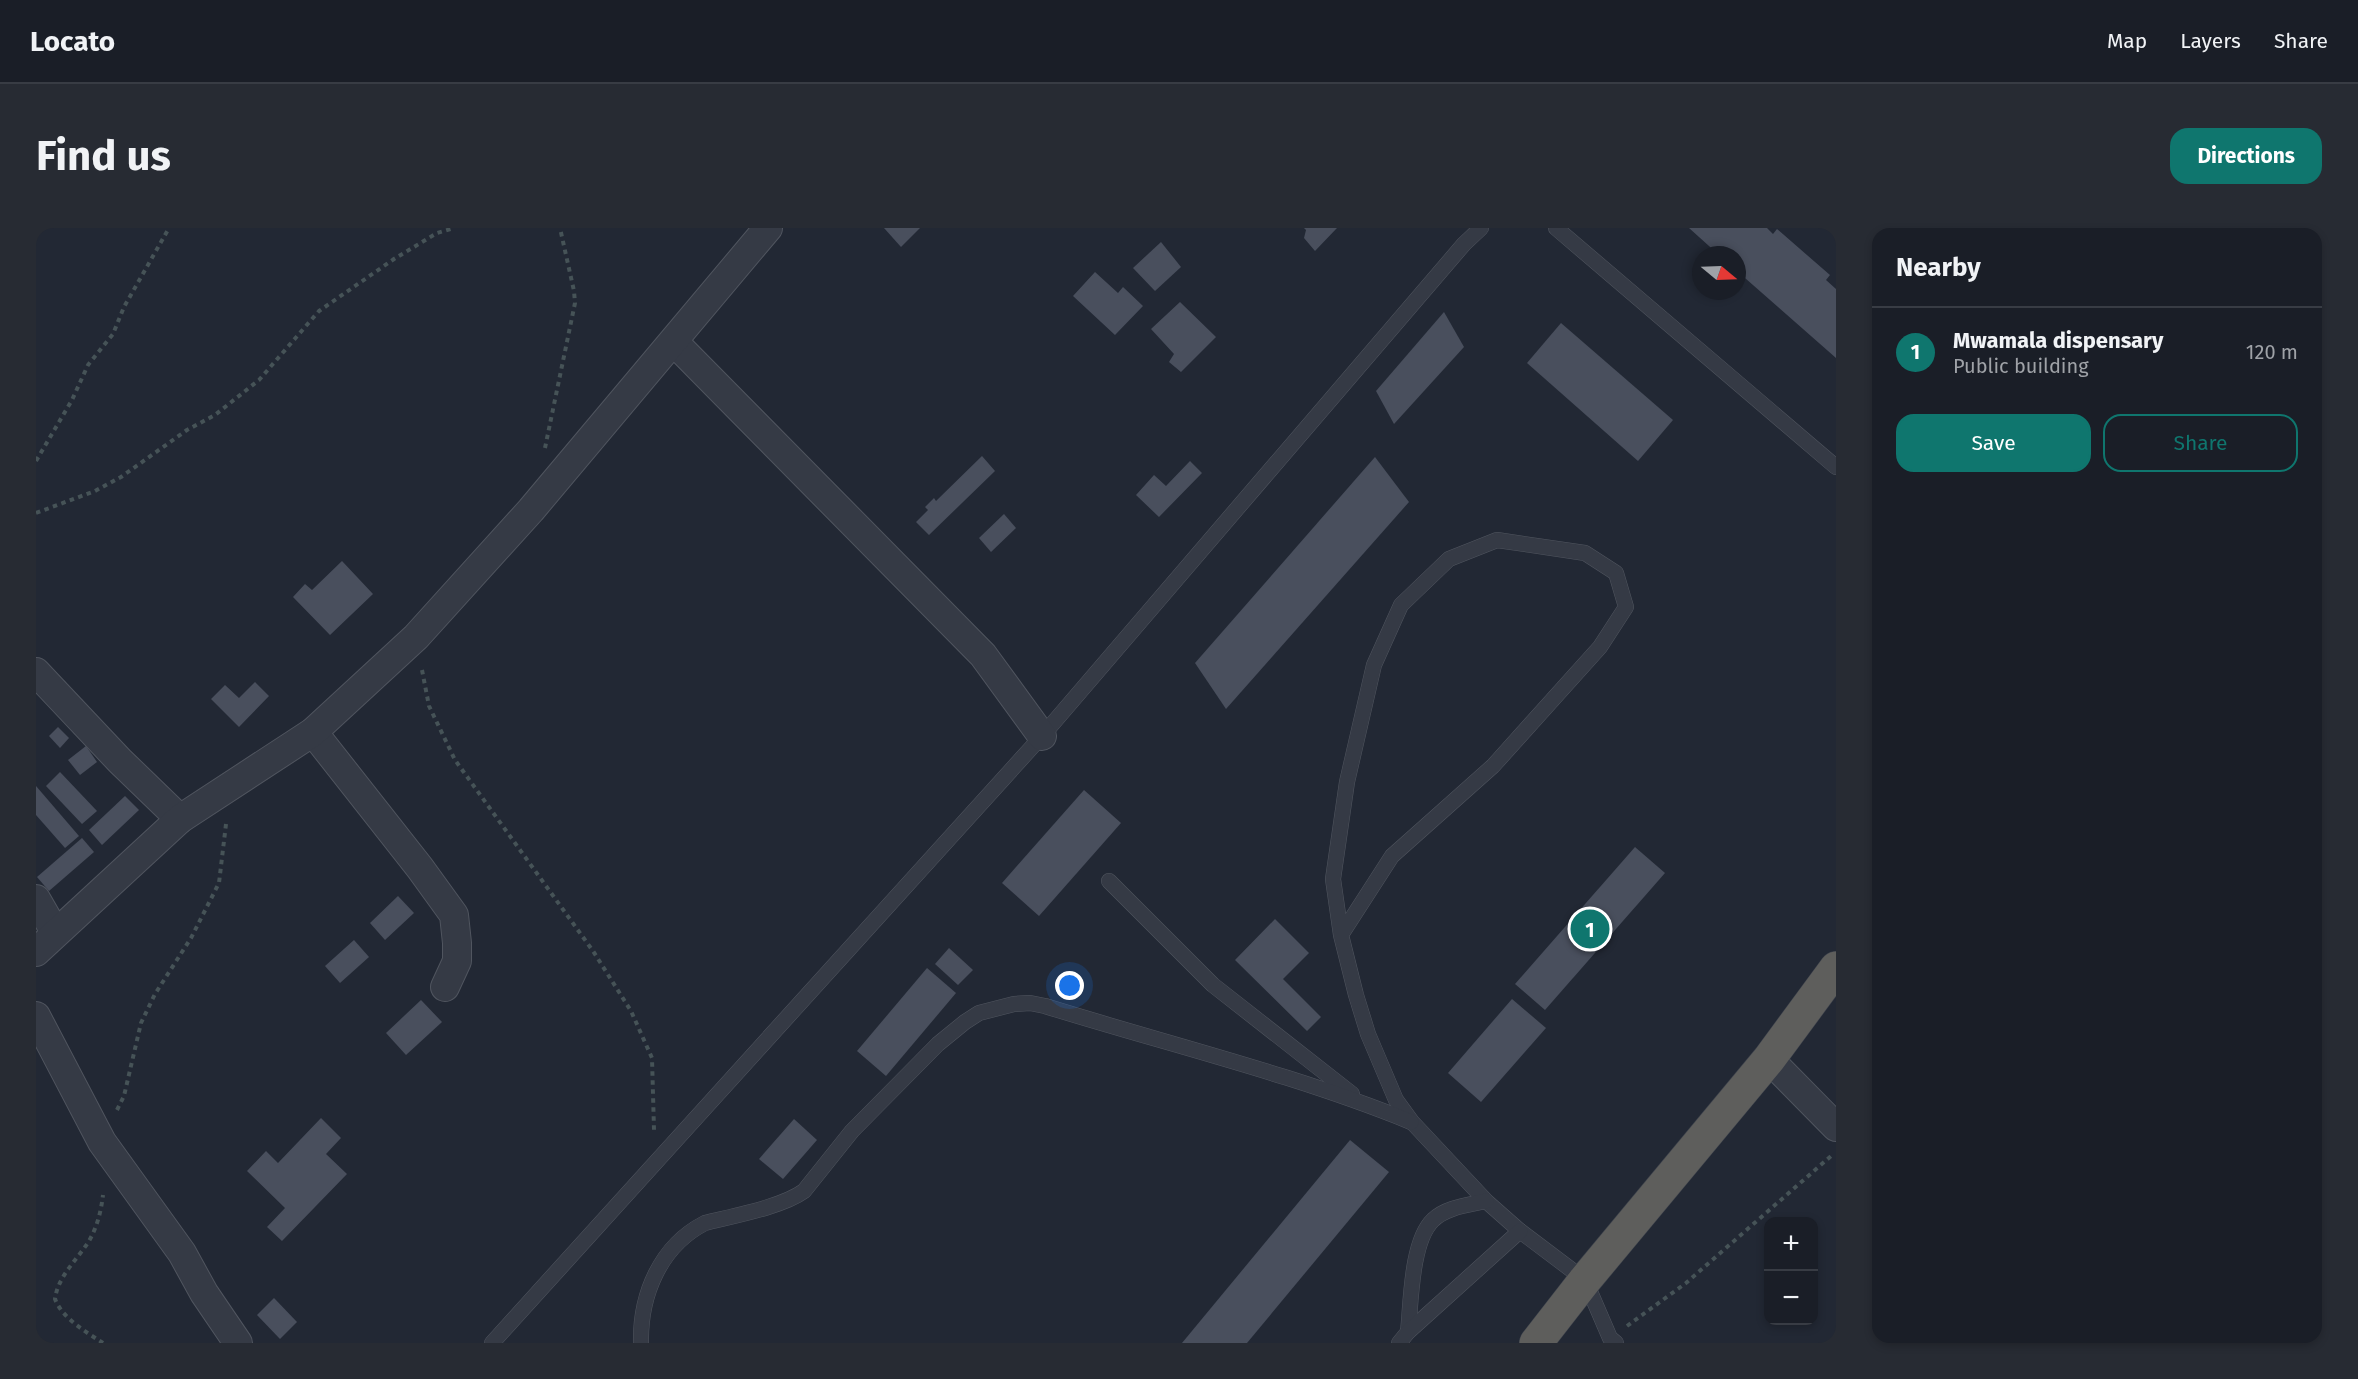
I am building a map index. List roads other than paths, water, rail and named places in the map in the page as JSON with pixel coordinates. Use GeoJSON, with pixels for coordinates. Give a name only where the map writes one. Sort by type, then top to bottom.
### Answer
{"type":"FeatureCollection","features":[{"type":"Feature","properties":{"kind":"highway"},"geometry":{"type":"LineString","coordinates":[[1536,1343],[1769,1059],[1836,968]]}},
{"type":"Feature","properties":{"kind":"street"},"geometry":{"type":"LineString","coordinates":[[36,899],[46,942],[180,819],[313,732],[416,637],[531,510],[768,228]]}},
{"type":"Feature","properties":{"kind":"street"},"geometry":{"type":"LineString","coordinates":[[674,342],[983,655],[1042,736]]}},
{"type":"Feature","properties":{"kind":"street"},"geometry":{"type":"LineString","coordinates":[[36,672],[120,761],[180,819]]}},
{"type":"Feature","properties":{"kind":"street"},"geometry":{"type":"LineString","coordinates":[[313,732],[454,915],[457,961],[445,987]]}},
{"type":"Feature","properties":{"kind":"street"},"geometry":{"type":"LineString","coordinates":[[36,1016],[102,1142],[182,1253],[204,1293],[238,1343]]}},
{"type":"Feature","properties":{"kind":"street"},"geometry":{"type":"LineString","coordinates":[[1769,1059],[1836,1126]]}},
{"type":"Feature","properties":{"kind":"lane"},"geometry":{"type":"LineString","coordinates":[[492,1343],[1042,736],[1456,254],[1481,228]]}},
{"type":"Feature","properties":{"kind":"lane"},"geometry":{"type":"LineString","coordinates":[[1556,228],[1836,466]]}},
{"type":"Feature","properties":{"kind":"lane"},"geometry":{"type":"LineString","coordinates":[[1341,935],[1392,856],[1493,766],[1600,647],[1626,607],[1616,573],[1585,553],[1497,540],[1449,559],[1401,605],[1374,665],[1347,782],[1333,879],[1341,935],[1368,1034],[1396,1100],[1412,1122],[1486,1201],[1520,1231],[1586,1280],[1613,1340]]}},
{"type":"Feature","properties":{"kind":"lane"},"geometry":{"type":"LineString","coordinates":[[1109,881],[1213,985],[1361,1102]]}},
{"type":"Feature","properties":{"kind":"lane"},"geometry":{"type":"LineString","coordinates":[[641,1343],[641,1318],[647,1291],[664,1259],[676,1245],[705,1223],[775,1204],[804,1191],[852,1131],[938,1044],[979,1013],[996,1008],[1030,1003],[1045,1006],[1361,1102],[1412,1122]]}},
{"type":"Feature","properties":{"kind":"lane"},"geometry":{"type":"LineString","coordinates":[[1403,1338],[1421,1238],[1434,1220],[1453,1209],[1486,1201]]}},
{"type":"Feature","properties":{"kind":"lane"},"geometry":{"type":"LineString","coordinates":[[1403,1338],[1520,1231]]}},
{"type":"Feature","properties":{"kind":"place","name":"Mwamala dispensary"},"geometry":{"type":"Point","coordinates":[1590,929]}}]}
